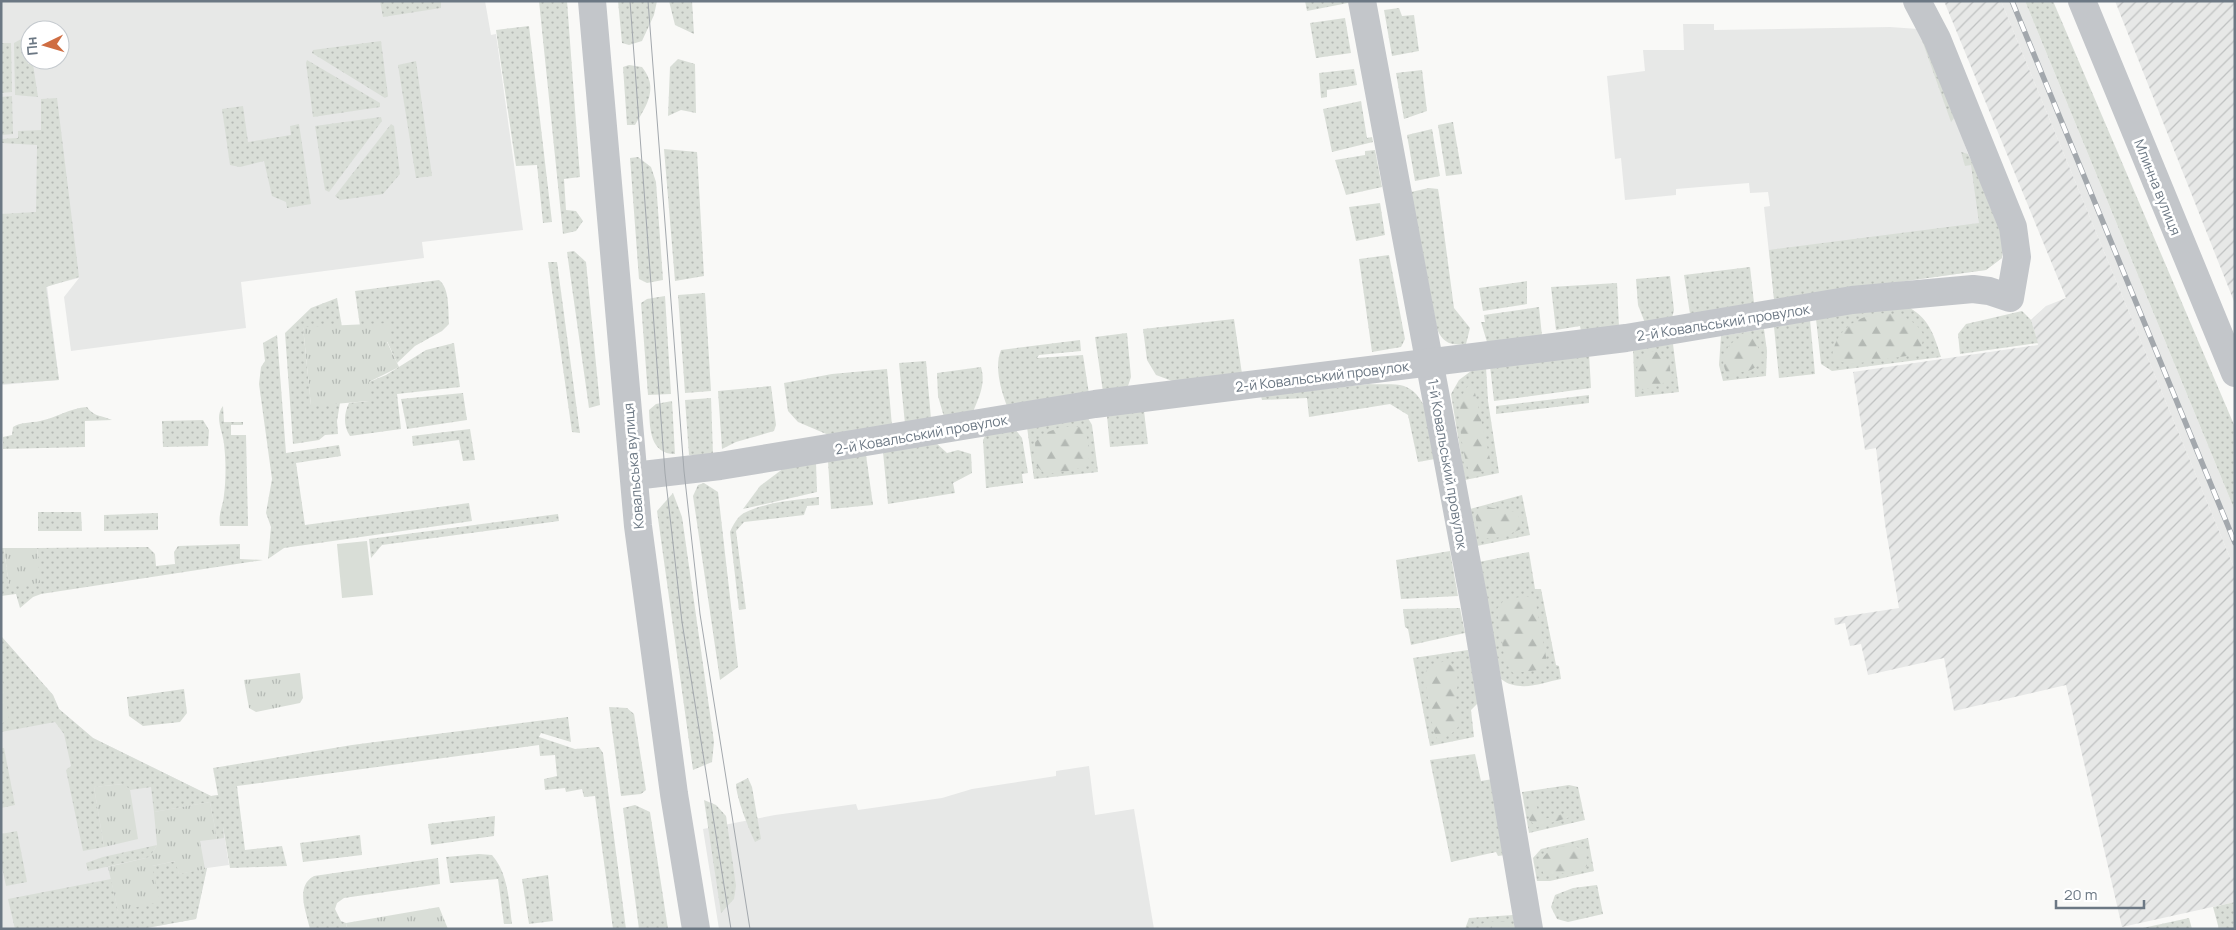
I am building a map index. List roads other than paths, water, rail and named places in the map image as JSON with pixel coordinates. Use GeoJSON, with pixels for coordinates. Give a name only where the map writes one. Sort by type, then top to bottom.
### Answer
{"type":"FeatureCollection","features":[{"type":"Feature","properties":{"kind":"street","name":"Ковальська вулиця"},"geometry":{"type":"LineString","coordinates":[[592,1],[634,476],[650,626],[696,929]]}},
{"type":"Feature","properties":{"kind":"street","name":"1-й Ковальський провулок"},"geometry":{"type":"LineString","coordinates":[[1362,1],[1430,362],[1503,768],[1529,929]]}},
{"type":"Feature","properties":{"kind":"street","name":"2-й Ковальський провулок"},"geometry":{"type":"LineString","coordinates":[[634,476],[720,466],[1096,404],[1631,337],[1801,308],[1916,293],[1973,289],[1989,291],[2010,298],[2017,257],[2013,227],[1937,39],[1917,1]]}},
{"type":"Feature","properties":{"kind":"street","name":"Млинна вулиця"},"geometry":{"type":"LineString","coordinates":[[2082,1],[2235,373]]}},
{"type":"Feature","properties":{"kind":"tram line"},"geometry":{"type":"LineString","coordinates":[[630,1],[665,473],[682,622],[731,929]]}},
{"type":"Feature","properties":{"kind":"tram line"},"geometry":{"type":"LineString","coordinates":[[648,1],[684,471],[700,614],[750,929]]}},
{"type":"Feature","properties":{"kind":"railway"},"geometry":{"type":"LineString","coordinates":[[2012,1],[2235,543]]}}]}
